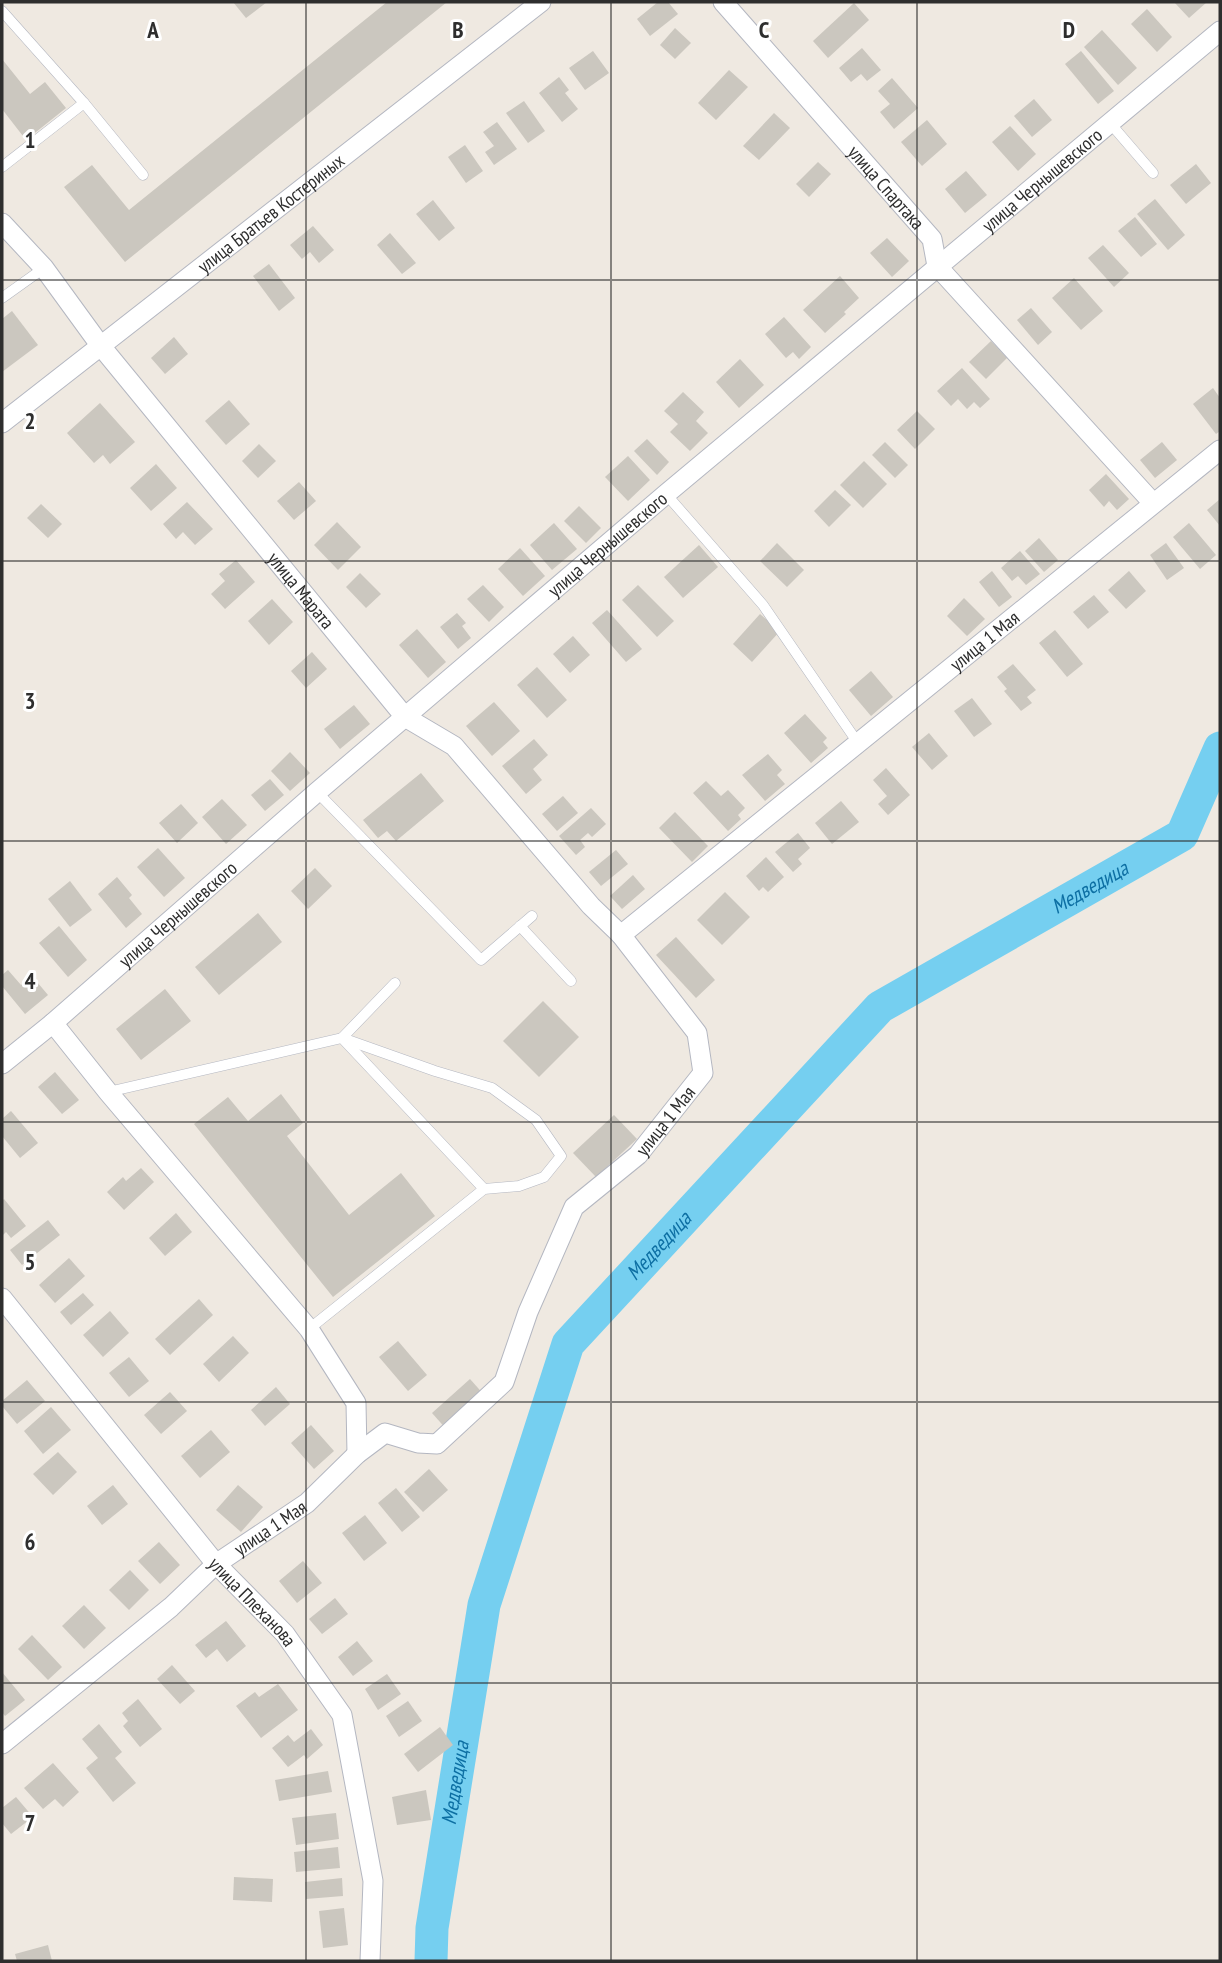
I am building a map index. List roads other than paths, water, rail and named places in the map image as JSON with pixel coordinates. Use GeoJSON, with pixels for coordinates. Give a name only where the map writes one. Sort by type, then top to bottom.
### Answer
{"type":"FeatureCollection","features":[{"type":"Feature","properties":{"kind":"street","name":"улица Братьев Костериных"},"geometry":{"type":"LineString","coordinates":[[2,423],[541,2]]}},
{"type":"Feature","properties":{"kind":"street","name":"улица Спартака"},"geometry":{"type":"LineString","coordinates":[[723,2],[932,239],[937,266],[1153,503]]}},
{"type":"Feature","properties":{"kind":"street","name":"улица Чернышевского"},"geometry":{"type":"LineString","coordinates":[[2,1064],[53,1023],[317,792],[666,494],[1220,31]]}},
{"type":"Feature","properties":{"kind":"street","name":"улица Марата"},"geometry":{"type":"LineString","coordinates":[[2,223],[44,268],[100,345],[405,717],[454,746],[591,906],[621,935]]}},
{"type":"Feature","properties":{"kind":"street","name":"улица 1 Мая"},"geometry":{"type":"LineString","coordinates":[[2,1744],[171,1607],[216,1564],[307,1503],[357,1454],[385,1433],[418,1443],[438,1444],[504,1382],[528,1312],[574,1207],[638,1155],[703,1073],[697,1033],[621,935],[1220,450]]}},
{"type":"Feature","properties":{"kind":"street"},"geometry":{"type":"LineString","coordinates":[[53,1023],[309,1329],[356,1403],[357,1454]]}},
{"type":"Feature","properties":{"kind":"street","name":"улица Плеханова"},"geometry":{"type":"LineString","coordinates":[[2,1298],[216,1564],[285,1634],[342,1715],[373,1881],[370,1961]]}},
{"type":"Feature","properties":{"kind":"lane"},"geometry":{"type":"LineString","coordinates":[[2,11],[84,103],[143,175]]}},
{"type":"Feature","properties":{"kind":"lane"},"geometry":{"type":"LineString","coordinates":[[2,167],[84,103]]}},
{"type":"Feature","properties":{"kind":"lane"},"geometry":{"type":"LineString","coordinates":[[1110,123],[1153,173]]}},
{"type":"Feature","properties":{"kind":"lane"},"geometry":{"type":"LineString","coordinates":[[2,298],[44,268]]}},
{"type":"Feature","properties":{"kind":"lane"},"geometry":{"type":"LineString","coordinates":[[666,494],[763,605],[858,743]]}},
{"type":"Feature","properties":{"kind":"lane"},"geometry":{"type":"LineString","coordinates":[[317,792],[481,960],[532,916]]}},
{"type":"Feature","properties":{"kind":"lane"},"geometry":{"type":"LineString","coordinates":[[520,926],[571,981]]}},
{"type":"Feature","properties":{"kind":"lane"},"geometry":{"type":"LineString","coordinates":[[342,1038],[395,983]]}},
{"type":"Feature","properties":{"kind":"lane"},"geometry":{"type":"LineString","coordinates":[[342,1038],[484,1189]]}},
{"type":"Feature","properties":{"kind":"lane"},"geometry":{"type":"LineString","coordinates":[[108,1092],[342,1038],[492,1088],[536,1120],[561,1156],[544,1177],[519,1186],[484,1189],[309,1329]]}},
{"type":"Feature","properties":{"kind":"waterway","name":"Медведица"},"geometry":{"type":"LineString","coordinates":[[431,1961],[432,1928],[484,1605],[568,1344],[880,1007],[1182,835],[1220,748]]}}]}
